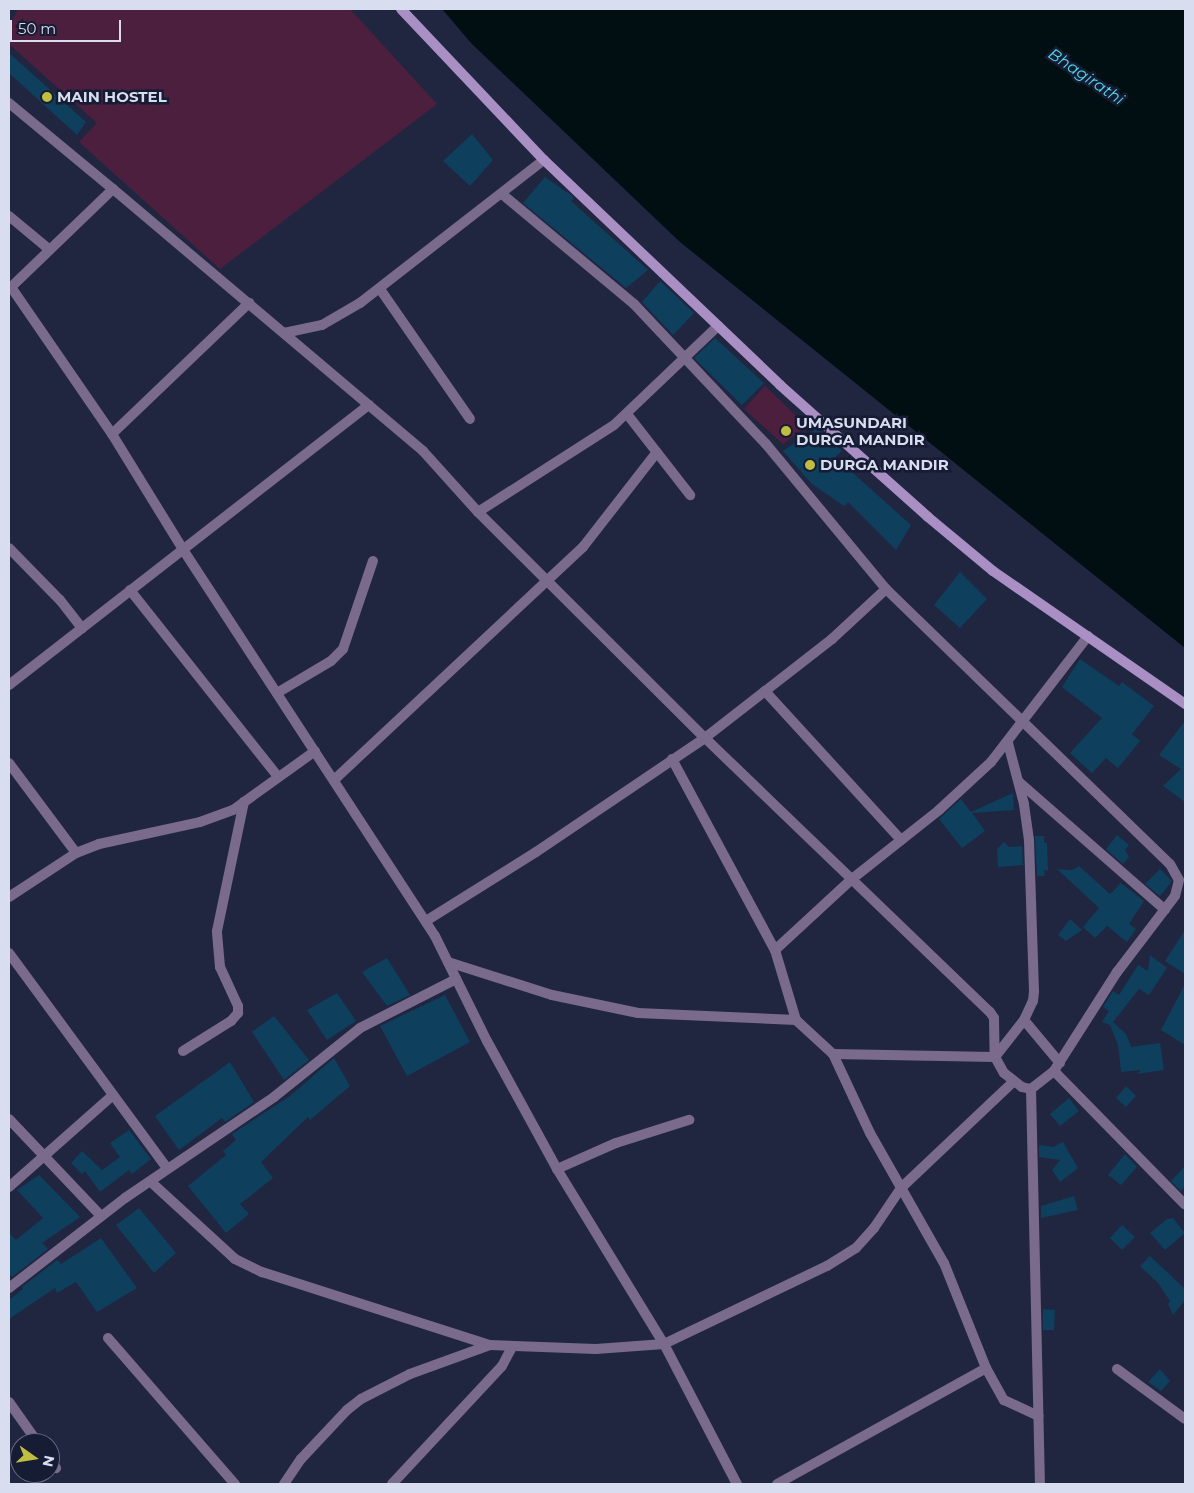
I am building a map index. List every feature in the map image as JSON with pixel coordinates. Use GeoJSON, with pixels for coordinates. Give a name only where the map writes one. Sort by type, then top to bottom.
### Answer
{"type":"FeatureCollection","features":[{"type":"Feature","properties":{"kind":"street"},"geometry":{"type":"LineString","coordinates":[[401,9],[544,160],[780,385],[958,543],[993,571],[1185,704]]}},
{"type":"Feature","properties":{"kind":"street"},"geometry":{"type":"LineString","coordinates":[[9,103],[114,188],[423,452],[478,512],[549,580],[705,738],[990,1012],[994,1018],[995,1057],[1013,1082],[1031,1089]]}},
{"type":"Feature","properties":{"kind":"street"},"geometry":{"type":"LineString","coordinates":[[284,333],[322,325],[380,289],[544,160]]}},
{"type":"Feature","properties":{"kind":"street"},"geometry":{"type":"LineString","coordinates":[[114,188],[10,288],[112,434],[182,548],[426,921],[557,1169],[664,1344],[737,1484]]}},
{"type":"Feature","properties":{"kind":"street"},"geometry":{"type":"LineString","coordinates":[[502,194],[618,289],[686,358],[766,444],[886,589],[1170,864],[1179,884],[1165,910],[1117,972],[1057,1067],[1031,1089]]}},
{"type":"Feature","properties":{"kind":"street"},"geometry":{"type":"LineString","coordinates":[[9,216],[50,250]]}},
{"type":"Feature","properties":{"kind":"street"},"geometry":{"type":"LineString","coordinates":[[380,289],[470,419]]}},
{"type":"Feature","properties":{"kind":"street"},"geometry":{"type":"LineString","coordinates":[[112,434],[249,304]]}},
{"type":"Feature","properties":{"kind":"street"},"geometry":{"type":"LineString","coordinates":[[478,512],[627,414],[718,326]]}},
{"type":"Feature","properties":{"kind":"street"},"geometry":{"type":"LineString","coordinates":[[9,685],[182,548],[369,405]]}},
{"type":"Feature","properties":{"kind":"street"},"geometry":{"type":"LineString","coordinates":[[627,414],[690,495]]}},
{"type":"Feature","properties":{"kind":"street"},"geometry":{"type":"LineString","coordinates":[[334,780],[549,580],[604,523],[657,452]]}},
{"type":"Feature","properties":{"kind":"street"},"geometry":{"type":"LineString","coordinates":[[9,548],[60,600],[82,628]]}},
{"type":"Feature","properties":{"kind":"street"},"geometry":{"type":"LineString","coordinates":[[277,693],[331,661],[343,648],[373,560]]}},
{"type":"Feature","properties":{"kind":"street"},"geometry":{"type":"LineString","coordinates":[[426,921],[705,738],[832,640],[886,589]]}},
{"type":"Feature","properties":{"kind":"street"},"geometry":{"type":"LineString","coordinates":[[130,590],[278,777]]}},
{"type":"Feature","properties":{"kind":"street"},"geometry":{"type":"LineString","coordinates":[[775,950],[852,879],[952,799],[1008,744],[1022,722],[1088,636]]}},
{"type":"Feature","properties":{"kind":"street"},"geometry":{"type":"LineString","coordinates":[[765,691],[901,840]]}},
{"type":"Feature","properties":{"kind":"street"},"geometry":{"type":"LineString","coordinates":[[995,1057],[1024,1020],[1033,1001],[1034,991],[1028,840],[1020,782],[1008,744]]}},
{"type":"Feature","properties":{"kind":"street"},"geometry":{"type":"LineString","coordinates":[[9,897],[76,853],[99,844],[200,822],[244,802],[315,751]]}},
{"type":"Feature","properties":{"kind":"street"},"geometry":{"type":"LineString","coordinates":[[672,759],[775,950],[796,1020],[833,1054],[870,1133],[944,1263],[986,1368],[1004,1400],[1038,1416]]}},
{"type":"Feature","properties":{"kind":"street"},"geometry":{"type":"LineString","coordinates":[[9,763],[76,853]]}},
{"type":"Feature","properties":{"kind":"street"},"geometry":{"type":"LineString","coordinates":[[1020,782],[1165,910]]}},
{"type":"Feature","properties":{"kind":"street"},"geometry":{"type":"LineString","coordinates":[[183,1050],[231,1021],[238,1013],[238,1006],[220,967],[217,931],[244,802]]}},
{"type":"Feature","properties":{"kind":"street"},"geometry":{"type":"LineString","coordinates":[[9,953],[112,1096],[167,1168]]}},
{"type":"Feature","properties":{"kind":"street"},"geometry":{"type":"LineString","coordinates":[[448,962],[552,995],[638,1013],[796,1020]]}},
{"type":"Feature","properties":{"kind":"street"},"geometry":{"type":"LineString","coordinates":[[9,1288],[101,1216],[151,1182],[167,1168],[274,1097],[360,1028],[456,979]]}},
{"type":"Feature","properties":{"kind":"street"},"geometry":{"type":"LineString","coordinates":[[1024,1020],[1057,1067],[1185,1205]]}},
{"type":"Feature","properties":{"kind":"street"},"geometry":{"type":"LineString","coordinates":[[833,1054],[995,1057]]}},
{"type":"Feature","properties":{"kind":"street"},"geometry":{"type":"LineString","coordinates":[[151,1182],[235,1259],[262,1272],[490,1345],[596,1349],[664,1344],[827,1266],[856,1248],[874,1228],[901,1188],[1013,1082]]}},
{"type":"Feature","properties":{"kind":"street"},"geometry":{"type":"LineString","coordinates":[[1031,1089],[1040,1484]]}},
{"type":"Feature","properties":{"kind":"street"},"geometry":{"type":"LineString","coordinates":[[9,1187],[112,1096]]}},
{"type":"Feature","properties":{"kind":"street"},"geometry":{"type":"LineString","coordinates":[[9,1120],[45,1155],[101,1216]]}},
{"type":"Feature","properties":{"kind":"street"},"geometry":{"type":"LineString","coordinates":[[557,1169],[616,1143],[689,1120]]}},
{"type":"Feature","properties":{"kind":"street"},"geometry":{"type":"LineString","coordinates":[[108,1338],[234,1484]]}},
{"type":"Feature","properties":{"kind":"street"},"geometry":{"type":"LineString","coordinates":[[284,1484],[301,1459],[346,1410],[361,1399],[410,1374],[490,1345]]}},
{"type":"Feature","properties":{"kind":"street"},"geometry":{"type":"LineString","coordinates":[[392,1484],[502,1366],[512,1347]]}},
{"type":"Feature","properties":{"kind":"street"},"geometry":{"type":"LineString","coordinates":[[777,1484],[986,1368]]}},
{"type":"Feature","properties":{"kind":"street"},"geometry":{"type":"LineString","coordinates":[[1117,1369],[1185,1419]]}},
{"type":"Feature","properties":{"kind":"street"},"geometry":{"type":"LineString","coordinates":[[9,1402],[31,1433]]}},
{"type":"Feature","properties":{"kind":"shaded area"},"geometry":{"type":"Polygon","coordinates":[[[18,9],[350,9],[437,104],[220,269],[79,142],[97,123],[9,44],[9,27],[18,9]]]}},
{"type":"Feature","properties":{"kind":"shaded area"},"geometry":{"type":"Polygon","coordinates":[[[765,386],[807,426],[783,444],[744,409],[765,386]]]}},
{"type":"Feature","properties":{"kind":"water","name":"Bhagirathi"},"geometry":{"type":"Polygon","coordinates":[[[442,9],[1185,9],[1185,648],[680,242],[472,44],[442,9]]]}},
{"type":"Feature","properties":{"kind":"building","name":"MAIN HOSTEL"},"geometry":{"type":"Polygon","coordinates":[[[9,53],[86,122],[77,135],[9,73],[9,53]]]}},
{"type":"Feature","properties":{"kind":"building"},"geometry":{"type":"Polygon","coordinates":[[[472,134],[493,160],[470,186],[443,161],[472,134]]]}},
{"type":"Feature","properties":{"kind":"building"},"geometry":{"type":"Polygon","coordinates":[[[545,177],[571,195],[574,198],[571,201],[648,270],[626,288],[523,203],[545,177]]]}},
{"type":"Feature","properties":{"kind":"building"},"geometry":{"type":"Polygon","coordinates":[[[660,281],[694,313],[673,335],[642,302],[660,281]]]}},
{"type":"Feature","properties":{"kind":"building"},"geometry":{"type":"Polygon","coordinates":[[[715,338],[764,383],[742,405],[694,358],[715,338]]]}},
{"type":"Feature","properties":{"kind":"building"},"geometry":{"type":"Polygon","coordinates":[[[817,428],[842,451],[835,457],[911,525],[896,550],[848,502],[844,506],[812,484],[783,451],[817,428]]]}},
{"type":"Feature","properties":{"kind":"building"},"geometry":{"type":"Polygon","coordinates":[[[960,572],[987,599],[960,628],[934,605],[960,572]]]}},
{"type":"Feature","properties":{"kind":"building"},"geometry":{"type":"Polygon","coordinates":[[[1080,659],[1119,686],[1122,682],[1154,706],[1132,734],[1140,741],[1118,768],[1106,758],[1092,773],[1070,753],[1102,718],[1062,687],[1080,659]]]}},
{"type":"Feature","properties":{"kind":"building"},"geometry":{"type":"Polygon","coordinates":[[[1185,721],[1185,802],[1163,786],[1181,769],[1159,755],[1185,721]]]}},
{"type":"Feature","properties":{"kind":"building"},"geometry":{"type":"Polygon","coordinates":[[[1013,793],[1014,810],[972,813],[985,831],[962,848],[939,819],[961,799],[971,812],[1013,793]]]}},
{"type":"Feature","properties":{"kind":"building"},"geometry":{"type":"Polygon","coordinates":[[[1117,835],[1129,845],[1125,850],[1129,857],[1123,864],[1106,849],[1117,835]]]}},
{"type":"Feature","properties":{"kind":"building"},"geometry":{"type":"Polygon","coordinates":[[[1035,836],[1044,836],[1044,843],[1047,843],[1048,871],[1044,870],[1045,876],[1037,876],[1035,836]]]}},
{"type":"Feature","properties":{"kind":"building"},"geometry":{"type":"Polygon","coordinates":[[[1004,842],[1009,847],[1022,846],[1023,865],[998,867],[997,849],[1004,842]]]}},
{"type":"Feature","properties":{"kind":"building"},"geometry":{"type":"Polygon","coordinates":[[[1079,866],[1110,894],[1121,883],[1144,901],[1129,924],[1136,929],[1127,942],[1107,926],[1095,938],[1083,927],[1099,908],[1057,869],[1072,870],[1079,866]]]}},
{"type":"Feature","properties":{"kind":"building"},"geometry":{"type":"Polygon","coordinates":[[[1160,869],[1172,881],[1160,896],[1145,884],[1160,869]]]}},
{"type":"Feature","properties":{"kind":"building"},"geometry":{"type":"Polygon","coordinates":[[[1070,919],[1082,930],[1066,941],[1058,935],[1070,919]]]}},
{"type":"Feature","properties":{"kind":"building"},"geometry":{"type":"Polygon","coordinates":[[[1185,930],[1185,974],[1165,961],[1185,930]]]}},
{"type":"Feature","properties":{"kind":"building"},"geometry":{"type":"Polygon","coordinates":[[[1150,955],[1167,968],[1149,995],[1139,989],[1113,1022],[1126,1034],[1131,1047],[1160,1043],[1164,1070],[1137,1074],[1141,1070],[1121,1072],[1118,1045],[1110,1025],[1102,1022],[1109,1011],[1103,1007],[1113,991],[1119,995],[1138,965],[1148,971],[1150,955]]]}},
{"type":"Feature","properties":{"kind":"building"},"geometry":{"type":"Polygon","coordinates":[[[387,958],[410,995],[387,1006],[362,972],[387,958]]]}},
{"type":"Feature","properties":{"kind":"building"},"geometry":{"type":"Polygon","coordinates":[[[1185,984],[1185,1045],[1161,1030],[1185,984]]]}},
{"type":"Feature","properties":{"kind":"building"},"geometry":{"type":"Polygon","coordinates":[[[337,993],[356,1021],[327,1040],[307,1010],[337,993]]]}},
{"type":"Feature","properties":{"kind":"building"},"geometry":{"type":"Polygon","coordinates":[[[445,995],[470,1042],[407,1076],[380,1026],[445,995]]]}},
{"type":"Feature","properties":{"kind":"building"},"geometry":{"type":"Polygon","coordinates":[[[274,1016],[309,1060],[284,1080],[252,1032],[274,1016]]]}},
{"type":"Feature","properties":{"kind":"building"},"geometry":{"type":"Polygon","coordinates":[[[334,1058],[350,1086],[310,1120],[308,1117],[261,1162],[273,1178],[240,1204],[249,1214],[226,1233],[188,1186],[226,1155],[223,1151],[236,1140],[232,1134],[290,1096],[334,1058]]]}},
{"type":"Feature","properties":{"kind":"building"},"geometry":{"type":"Polygon","coordinates":[[[230,1062],[254,1102],[225,1122],[222,1118],[179,1150],[155,1116],[230,1062]]]}},
{"type":"Feature","properties":{"kind":"building"},"geometry":{"type":"Polygon","coordinates":[[[1126,1086],[1136,1096],[1126,1107],[1116,1098],[1126,1086]]]}},
{"type":"Feature","properties":{"kind":"building"},"geometry":{"type":"Polygon","coordinates":[[[1069,1098],[1079,1111],[1060,1126],[1050,1114],[1069,1098]]]}},
{"type":"Feature","properties":{"kind":"building"},"geometry":{"type":"Polygon","coordinates":[[[129,1130],[151,1159],[132,1174],[129,1170],[100,1192],[85,1171],[82,1174],[71,1163],[82,1151],[102,1170],[120,1157],[110,1143],[129,1130]]]}},
{"type":"Feature","properties":{"kind":"building"},"geometry":{"type":"Polygon","coordinates":[[[1063,1142],[1078,1168],[1060,1182],[1052,1170],[1060,1160],[1039,1157],[1039,1145],[1053,1147],[1063,1142]]]}},
{"type":"Feature","properties":{"kind":"building"},"geometry":{"type":"Polygon","coordinates":[[[1125,1154],[1137,1167],[1121,1185],[1108,1175],[1125,1154]]]}},
{"type":"Feature","properties":{"kind":"building"},"geometry":{"type":"Polygon","coordinates":[[[1185,1166],[1185,1186],[1181,1191],[1171,1181],[1185,1166]]]}},
{"type":"Feature","properties":{"kind":"building"},"geometry":{"type":"Polygon","coordinates":[[[39,1175],[80,1217],[42,1243],[48,1249],[12,1277],[9,1273],[9,1233],[16,1240],[43,1218],[17,1190],[39,1175]]]}},
{"type":"Feature","properties":{"kind":"building"},"geometry":{"type":"Polygon","coordinates":[[[1074,1196],[1078,1210],[1041,1218],[1041,1206],[1074,1196]]]}},
{"type":"Feature","properties":{"kind":"building"},"geometry":{"type":"Polygon","coordinates":[[[139,1208],[176,1253],[154,1273],[116,1225],[139,1208]]]}},
{"type":"Feature","properties":{"kind":"building"},"geometry":{"type":"Polygon","coordinates":[[[1173,1218],[1185,1233],[1165,1250],[1150,1233],[1167,1219],[1173,1218]]]}},
{"type":"Feature","properties":{"kind":"building"},"geometry":{"type":"Polygon","coordinates":[[[1122,1225],[1135,1237],[1122,1250],[1110,1238],[1122,1225]]]}},
{"type":"Feature","properties":{"kind":"building"},"geometry":{"type":"Polygon","coordinates":[[[101,1238],[137,1288],[97,1312],[76,1282],[57,1293],[55,1288],[9,1319],[9,1300],[23,1289],[22,1287],[57,1260],[61,1264],[101,1238]]]}},
{"type":"Feature","properties":{"kind":"building"},"geometry":{"type":"Polygon","coordinates":[[[1150,1256],[1185,1289],[1185,1300],[1173,1315],[1168,1304],[1170,1301],[1158,1283],[1140,1266],[1150,1256]]]}},
{"type":"Feature","properties":{"kind":"building"},"geometry":{"type":"Polygon","coordinates":[[[1043,1309],[1055,1310],[1054,1330],[1043,1330],[1043,1309]]]}},
{"type":"Feature","properties":{"kind":"building"},"geometry":{"type":"Polygon","coordinates":[[[1160,1369],[1170,1381],[1161,1391],[1148,1382],[1160,1369]]]}},
{"type":"Feature","properties":{"kind":"place","name":"MAIN HOSTEL"},"geometry":{"type":"Point","coordinates":[47,97]}},
{"type":"Feature","properties":{"kind":"place","name":"UMASUNDARI DURGA MANDIR"},"geometry":{"type":"Point","coordinates":[786,431]}},
{"type":"Feature","properties":{"kind":"place","name":"DURGA MANDIR"},"geometry":{"type":"Point","coordinates":[810,465]}}]}
